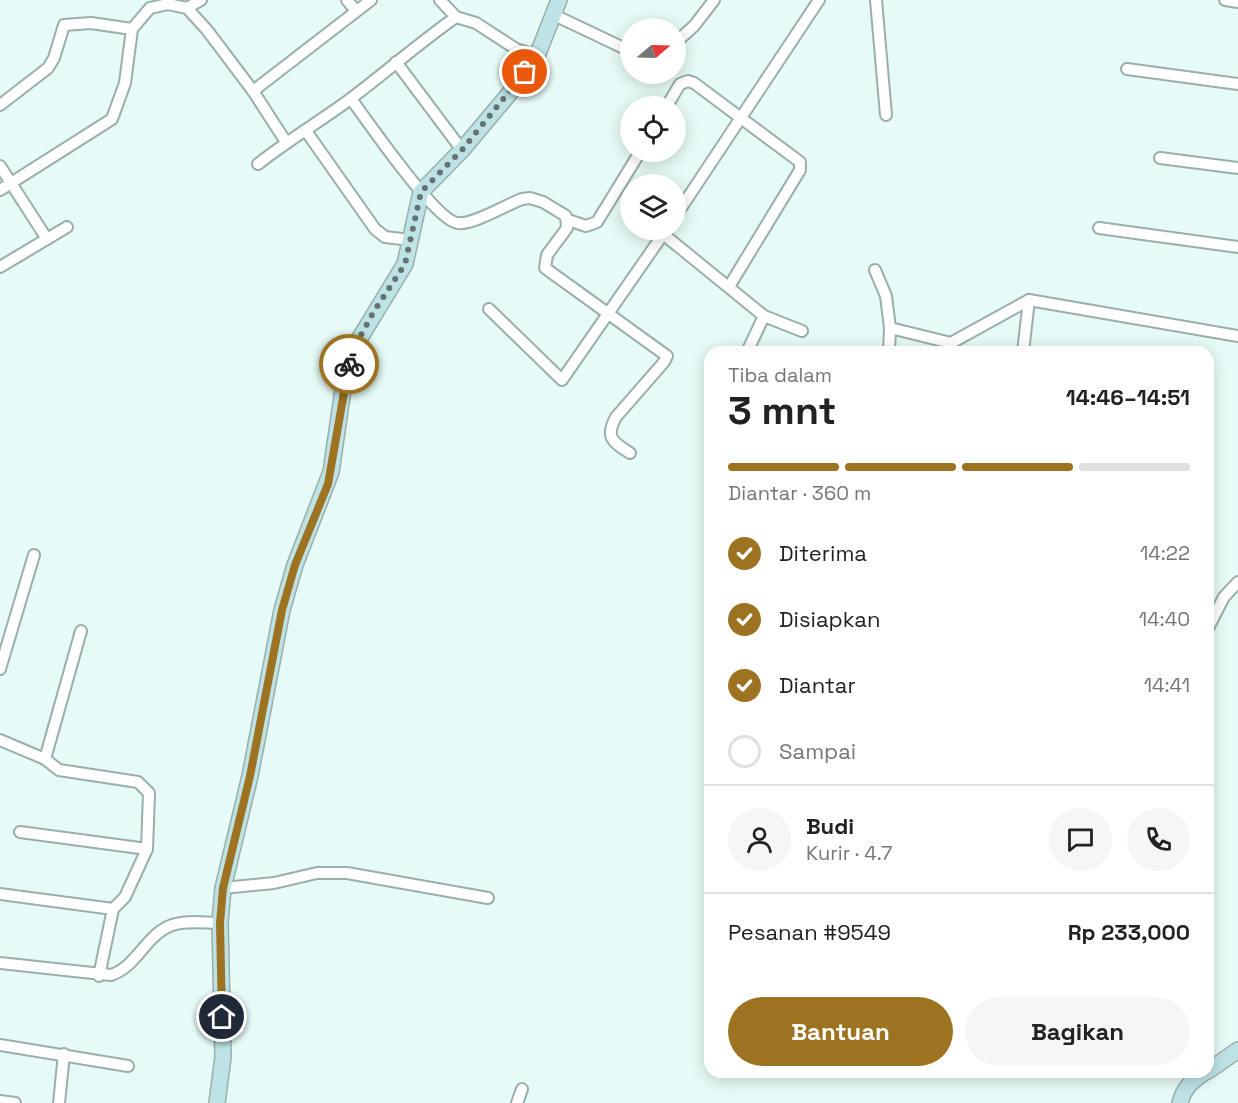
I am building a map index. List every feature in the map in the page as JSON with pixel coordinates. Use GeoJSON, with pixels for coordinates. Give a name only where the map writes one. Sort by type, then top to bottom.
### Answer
{"type":"FeatureCollection","features":[{"type":"Feature","properties":{"kind":"street"},"geometry":{"type":"LineString","coordinates":[[187,9],[201,0]]}},
{"type":"Feature","properties":{"kind":"street"},"geometry":{"type":"LineString","coordinates":[[347,0],[356,11]]}},
{"type":"Feature","properties":{"kind":"street"},"geometry":{"type":"LineString","coordinates":[[253,91],[338,28],[371,0]]}},
{"type":"Feature","properties":{"kind":"street"},"geometry":{"type":"LineString","coordinates":[[440,0],[456,17],[476,23],[516,49],[537,56]]}},
{"type":"Feature","properties":{"kind":"street"},"geometry":{"type":"LineString","coordinates":[[217,1103],[223,1058],[220,923],[223,888],[250,776],[282,610],[295,565],[331,472],[345,376],[359,338],[405,264],[421,192],[462,150],[537,56],[552,14],[560,0]]}},
{"type":"Feature","properties":{"kind":"street"},"geometry":{"type":"LineString","coordinates":[[686,34],[714,0]]}},
{"type":"Feature","properties":{"kind":"street"},"geometry":{"type":"LineString","coordinates":[[686,201],[819,0]]}},
{"type":"Feature","properties":{"kind":"street"},"geometry":{"type":"LineString","coordinates":[[876,0],[886,116]]}},
{"type":"Feature","properties":{"kind":"street"},"geometry":{"type":"LineString","coordinates":[[1225,0],[1238,2]]}},
{"type":"Feature","properties":{"kind":"street"},"geometry":{"type":"LineString","coordinates":[[0,190],[112,119],[125,83],[132,28],[150,8],[168,4],[187,9],[253,91],[286,142]]}},
{"type":"Feature","properties":{"kind":"street"},"geometry":{"type":"LineString","coordinates":[[552,14],[620,46]]}},
{"type":"Feature","properties":{"kind":"street"},"geometry":{"type":"LineString","coordinates":[[258,164],[286,142],[306,131],[351,99],[456,17]]}},
{"type":"Feature","properties":{"kind":"street"},"geometry":{"type":"LineString","coordinates":[[0,105],[48,68],[54,58],[64,25],[91,23],[132,28]]}},
{"type":"Feature","properties":{"kind":"street"},"geometry":{"type":"LineString","coordinates":[[396,62],[462,150]]}},
{"type":"Feature","properties":{"kind":"street"},"geometry":{"type":"LineString","coordinates":[[1127,69],[1238,84]]}},
{"type":"Feature","properties":{"kind":"street"},"geometry":{"type":"LineString","coordinates":[[673,96],[680,84],[688,81],[798,159],[801,166],[729,285]]}},
{"type":"Feature","properties":{"kind":"street"},"geometry":{"type":"LineString","coordinates":[[351,99],[421,192],[444,218],[456,224],[466,223],[522,199],[530,198],[553,207],[568,220],[586,226],[597,222],[634,162]]}},
{"type":"Feature","properties":{"kind":"street"},"geometry":{"type":"LineString","coordinates":[[306,131],[375,229],[385,237],[410,240]]}},
{"type":"Feature","properties":{"kind":"street"},"geometry":{"type":"LineString","coordinates":[[1160,158],[1238,168]]}},
{"type":"Feature","properties":{"kind":"street"},"geometry":{"type":"LineString","coordinates":[[0,166],[47,238]]}},
{"type":"Feature","properties":{"kind":"street"},"geometry":{"type":"LineString","coordinates":[[568,220],[563,235],[547,255],[545,268],[667,356],[616,417],[611,427],[609,436],[613,442],[630,453]]}},
{"type":"Feature","properties":{"kind":"street"},"geometry":{"type":"LineString","coordinates":[[0,267],[67,227]]}},
{"type":"Feature","properties":{"kind":"street"},"geometry":{"type":"LineString","coordinates":[[1099,228],[1238,247]]}},
{"type":"Feature","properties":{"kind":"street"},"geometry":{"type":"LineString","coordinates":[[489,309],[562,381],[659,240]]}},
{"type":"Feature","properties":{"kind":"street"},"geometry":{"type":"LineString","coordinates":[[675,240],[764,316],[802,331]]}},
{"type":"Feature","properties":{"kind":"street"},"geometry":{"type":"LineString","coordinates":[[875,270],[886,296],[890,328],[889,346]]}},
{"type":"Feature","properties":{"kind":"street"},"geometry":{"type":"LineString","coordinates":[[890,328],[951,343],[1029,300],[1238,336]]}},
{"type":"Feature","properties":{"kind":"street"},"geometry":{"type":"LineString","coordinates":[[1024,346],[1029,300]]}},
{"type":"Feature","properties":{"kind":"street"},"geometry":{"type":"LineString","coordinates":[[750,346],[764,316]]}},
{"type":"Feature","properties":{"kind":"street"},"geometry":{"type":"LineString","coordinates":[[0,669],[34,555]]}},
{"type":"Feature","properties":{"kind":"street"},"geometry":{"type":"LineString","coordinates":[[1214,616],[1224,597],[1238,582]]}},
{"type":"Feature","properties":{"kind":"street"},"geometry":{"type":"LineString","coordinates":[[45,759],[81,631]]}},
{"type":"Feature","properties":{"kind":"street"},"geometry":{"type":"LineString","coordinates":[[0,740],[45,759],[66,772],[138,782],[145,786],[149,793],[147,849],[125,897],[113,909],[99,976]]}},
{"type":"Feature","properties":{"kind":"street"},"geometry":{"type":"LineString","coordinates":[[20,832],[147,849]]}},
{"type":"Feature","properties":{"kind":"street"},"geometry":{"type":"LineString","coordinates":[[223,888],[274,883],[317,873],[346,873],[488,898]]}},
{"type":"Feature","properties":{"kind":"street"},"geometry":{"type":"LineString","coordinates":[[0,894],[113,909]]}},
{"type":"Feature","properties":{"kind":"street"},"geometry":{"type":"LineString","coordinates":[[0,963],[99,976],[124,971],[158,932],[174,924],[220,923]]}},
{"type":"Feature","properties":{"kind":"street"},"geometry":{"type":"LineString","coordinates":[[0,1045],[128,1066]]}},
{"type":"Feature","properties":{"kind":"street"},"geometry":{"type":"LineString","coordinates":[[1214,1066],[1238,1050]]}},
{"type":"Feature","properties":{"kind":"street"},"geometry":{"type":"LineString","coordinates":[[60,1103],[64,1054]]}},
{"type":"Feature","properties":{"kind":"street"},"geometry":{"type":"LineString","coordinates":[[1180,1103],[1189,1083],[1197,1078]]}},
{"type":"Feature","properties":{"kind":"street"},"geometry":{"type":"LineString","coordinates":[[517,1103],[522,1089]]}},
{"type":"Feature","properties":{"kind":"street"},"geometry":{"type":"LineString","coordinates":[[0,1101],[15,1103]]}},
{"type":"Feature","properties":{"kind":"way so far"},"geometry":{"type":"LineString","coordinates":[[349,364],[355,346],[373,313],[389,292],[405,264],[421,192],[462,150],[525,72]]}},
{"type":"Feature","properties":{"kind":"route"},"geometry":{"type":"LineString","coordinates":[[222,1017],[220,923],[223,888],[250,776],[282,610],[295,565],[331,472],[345,376],[349,364]]}}]}
